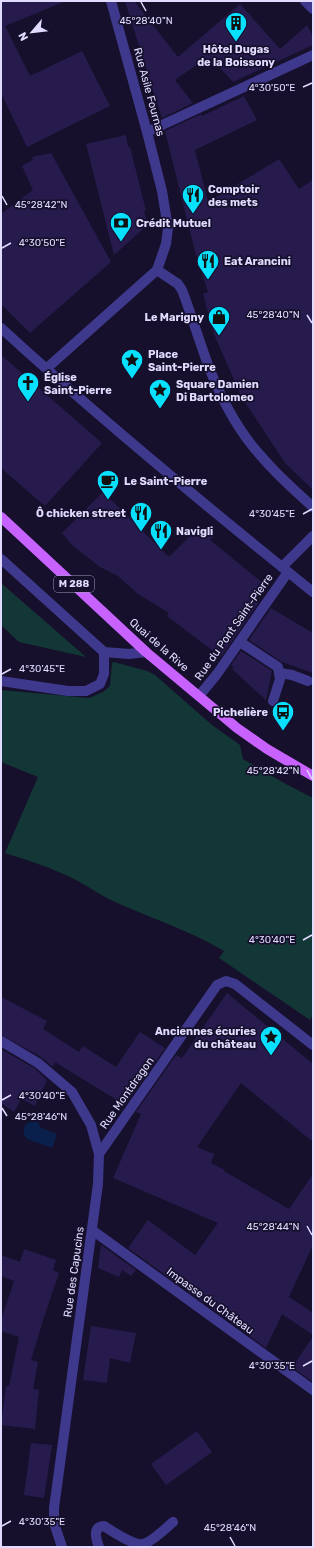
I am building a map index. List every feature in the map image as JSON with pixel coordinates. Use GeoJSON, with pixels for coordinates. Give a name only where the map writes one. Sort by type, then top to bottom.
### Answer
{"type":"FeatureCollection","features":[{"type":"Feature","properties":{"kind":"main road","name":"Quai de la Rive"},"geometry":{"type":"LineString","coordinates":[[1,517],[146,652],[237,728],[267,749],[313,776]]}},
{"type":"Feature","properties":{"kind":"street","name":"Rue Asile Fournas"},"geometry":{"type":"LineString","coordinates":[[111,1],[162,191],[168,228],[166,244],[157,270]]}},
{"type":"Feature","properties":{"kind":"street"},"geometry":{"type":"LineString","coordinates":[[305,1],[313,9]]}},
{"type":"Feature","properties":{"kind":"street"},"geometry":{"type":"LineString","coordinates":[[147,132],[313,55]]}},
{"type":"Feature","properties":{"kind":"street"},"geometry":{"type":"LineString","coordinates":[[47,368],[157,270],[178,284],[182,290],[210,371],[240,428],[259,455],[313,507]]}},
{"type":"Feature","properties":{"kind":"street"},"geometry":{"type":"LineString","coordinates":[[1,328],[114,428],[313,592]]}},
{"type":"Feature","properties":{"kind":"street","name":"Rue du Pont Saint-Pierre"},"geometry":{"type":"LineString","coordinates":[[199,696],[240,642],[285,570],[313,536]]}},
{"type":"Feature","properties":{"kind":"street"},"geometry":{"type":"LineString","coordinates":[[1,559],[104,652],[129,654],[146,652]]}},
{"type":"Feature","properties":{"kind":"street"},"geometry":{"type":"LineString","coordinates":[[240,642],[278,667],[280,679],[273,701]]}},
{"type":"Feature","properties":{"kind":"street"},"geometry":{"type":"LineString","coordinates":[[1,681],[68,691],[86,691],[100,684],[104,674],[104,652]]}},
{"type":"Feature","properties":{"kind":"street"},"geometry":{"type":"LineString","coordinates":[[280,673],[292,675],[308,681]]}},
{"type":"Feature","properties":{"kind":"street","name":"Rue Montdragon"},"geometry":{"type":"LineString","coordinates":[[100,1154],[217,985],[226,981],[235,984],[313,1045]]}},
{"type":"Feature","properties":{"kind":"street","name":"Rue des Capucins"},"geometry":{"type":"LineString","coordinates":[[1,1041],[38,1063],[72,1092],[90,1125],[100,1154],[98,1184],[54,1508],[54,1523],[62,1547]]}},
{"type":"Feature","properties":{"kind":"street","name":"Impasse du Château"},"geometry":{"type":"LineString","coordinates":[[92,1230],[313,1390]]}},
{"type":"Feature","properties":{"kind":"street"},"geometry":{"type":"LineString","coordinates":[[99,1547],[95,1534],[96,1529],[100,1526],[104,1526],[133,1542],[142,1544],[149,1542],[173,1522]]}},
{"type":"Feature","properties":{"kind":"green space"},"geometry":{"type":"Polygon","coordinates":[[[1,583],[86,657],[19,642],[1,625],[1,583]]]}},
{"type":"Feature","properties":{"kind":"green space"},"geometry":{"type":"Polygon","coordinates":[[[114,662],[147,671],[155,675],[212,725],[240,745],[243,759],[313,798],[313,1015],[310,1020],[219,958],[224,951],[183,930],[113,901],[62,873],[5,853],[38,777],[1,762],[1,690],[89,698],[103,692],[110,686],[112,663],[114,662]]]}},
{"type":"Feature","properties":{"kind":"water"},"geometry":{"type":"Polygon","coordinates":[[[29,1122],[38,1122],[41,1128],[57,1134],[52,1148],[27,1139],[24,1133],[24,1128],[29,1122]]]}},
{"type":"Feature","properties":{"kind":"building"},"geometry":{"type":"Polygon","coordinates":[[[1,1],[66,1],[5,26],[30,76],[82,51],[110,106],[27,147],[1,93],[1,1]]]}},
{"type":"Feature","properties":{"kind":"building"},"geometry":{"type":"Polygon","coordinates":[[[125,1],[134,1],[178,57],[240,4],[280,49],[307,25],[313,37],[313,45],[233,82],[211,58],[207,61],[205,59],[175,80],[193,103],[162,118],[152,87],[148,82],[150,81],[125,1]]]}},
{"type":"Feature","properties":{"kind":"building"},"geometry":{"type":"Polygon","coordinates":[[[244,96],[257,120],[195,150],[208,202],[279,159],[299,189],[313,180],[313,490],[285,463],[241,396],[214,334],[203,294],[208,292],[195,251],[165,131],[201,114],[202,116],[244,96]]]}},
{"type":"Feature","properties":{"kind":"building"},"geometry":{"type":"Polygon","coordinates":[[[126,135],[146,211],[144,211],[146,219],[139,224],[143,229],[114,255],[86,144],[126,135]]]}},
{"type":"Feature","properties":{"kind":"building"},"geometry":{"type":"Polygon","coordinates":[[[51,153],[111,262],[30,333],[1,304],[1,214],[33,190],[22,166],[33,160],[32,157],[51,153]]]}},
{"type":"Feature","properties":{"kind":"building","name":"Église Saint-Pierre"},"geometry":{"type":"Polygon","coordinates":[[[1,355],[102,443],[45,506],[1,468],[1,355]]]}},
{"type":"Feature","properties":{"kind":"building"},"geometry":{"type":"Polygon","coordinates":[[[103,492],[169,557],[200,526],[213,537],[210,540],[264,584],[254,599],[259,602],[221,657],[167,616],[169,613],[138,594],[118,576],[100,567],[73,546],[62,533],[103,492]]]}},
{"type":"Feature","properties":{"kind":"building"},"geometry":{"type":"Polygon","coordinates":[[[271,608],[313,633],[313,673],[282,662],[249,640],[271,608]]]}},
{"type":"Feature","properties":{"kind":"building"},"geometry":{"type":"Polygon","coordinates":[[[241,651],[272,671],[266,700],[232,669],[234,667],[231,665],[241,651]]]}},
{"type":"Feature","properties":{"kind":"building"},"geometry":{"type":"Polygon","coordinates":[[[227,993],[313,1064],[313,1142],[241,1083],[197,1147],[214,1154],[211,1163],[289,1209],[313,1174],[313,1245],[289,1297],[313,1313],[313,1335],[282,1314],[266,1348],[128,1248],[148,1220],[195,1255],[218,1223],[113,1178],[141,1114],[136,1112],[176,1055],[182,1058],[227,993]]]}},
{"type":"Feature","properties":{"kind":"building"},"geometry":{"type":"Polygon","coordinates":[[[1,997],[47,1021],[43,1029],[79,1052],[83,1046],[116,1067],[140,1032],[165,1048],[125,1105],[55,1062],[53,1067],[41,1057],[1,1035],[1,997]]]}},
{"type":"Feature","properties":{"kind":"building"},"geometry":{"type":"Polygon","coordinates":[[[1,1049],[34,1068],[47,1080],[35,1106],[21,1099],[14,1112],[1,1103],[1,1049]]]}},
{"type":"Feature","properties":{"kind":"building"},"geometry":{"type":"Polygon","coordinates":[[[101,1245],[136,1270],[131,1276],[122,1270],[119,1277],[98,1268],[101,1245]]]}},
{"type":"Feature","properties":{"kind":"building"},"geometry":{"type":"Polygon","coordinates":[[[24,1249],[56,1260],[53,1270],[59,1273],[31,1360],[38,1362],[33,1389],[39,1390],[35,1429],[1,1425],[6,1386],[9,1386],[19,1337],[1,1331],[1,1320],[14,1281],[1,1276],[1,1255],[20,1262],[24,1249]]]}},
{"type":"Feature","properties":{"kind":"building"},"geometry":{"type":"Polygon","coordinates":[[[91,1326],[136,1333],[130,1363],[110,1358],[107,1383],[83,1380],[91,1326]]]}},
{"type":"Feature","properties":{"kind":"building"},"geometry":{"type":"Polygon","coordinates":[[[313,1337],[313,1382],[292,1367],[313,1337]]]}},
{"type":"Feature","properties":{"kind":"building"},"geometry":{"type":"Polygon","coordinates":[[[197,1431],[212,1452],[166,1485],[151,1464],[197,1431]]]}},
{"type":"Feature","properties":{"kind":"building"},"geometry":{"type":"Polygon","coordinates":[[[31,1443],[52,1445],[44,1498],[24,1495],[31,1443]]]}},
{"type":"Feature","properties":{"kind":"place","name":"Hôtel Dugas de la Boissony"},"geometry":{"type":"Point","coordinates":[236,42]}},
{"type":"Feature","properties":{"kind":"place","name":"Comptoir des mets"},"geometry":{"type":"Point","coordinates":[193,214]}},
{"type":"Feature","properties":{"kind":"place","name":"Crédit Mutuel"},"geometry":{"type":"Point","coordinates":[121,242]}},
{"type":"Feature","properties":{"kind":"place","name":"Eat Arancini"},"geometry":{"type":"Point","coordinates":[208,280]}},
{"type":"Feature","properties":{"kind":"place","name":"Le Marigny"},"geometry":{"type":"Point","coordinates":[219,336]}},
{"type":"Feature","properties":{"kind":"place","name":"Place Saint-Pierre"},"geometry":{"type":"Point","coordinates":[132,380]}},
{"type":"Feature","properties":{"kind":"place","name":"Église Saint-Pierre"},"geometry":{"type":"Point","coordinates":[28,402]}},
{"type":"Feature","properties":{"kind":"place","name":"Square Damien Di Bartolomeo"},"geometry":{"type":"Point","coordinates":[160,410]}},
{"type":"Feature","properties":{"kind":"place","name":"Le Saint-Pierre"},"geometry":{"type":"Point","coordinates":[108,500]}},
{"type":"Feature","properties":{"kind":"place","name":"Ô chicken street"},"geometry":{"type":"Point","coordinates":[141,532]}},
{"type":"Feature","properties":{"kind":"place","name":"Navigli"},"geometry":{"type":"Point","coordinates":[161,550]}},
{"type":"Feature","properties":{"kind":"place","name":"Pichelière"},"geometry":{"type":"Point","coordinates":[283,732]}},
{"type":"Feature","properties":{"kind":"place","name":"Anciennes écuries du château"},"geometry":{"type":"Point","coordinates":[271,1056]}}]}
